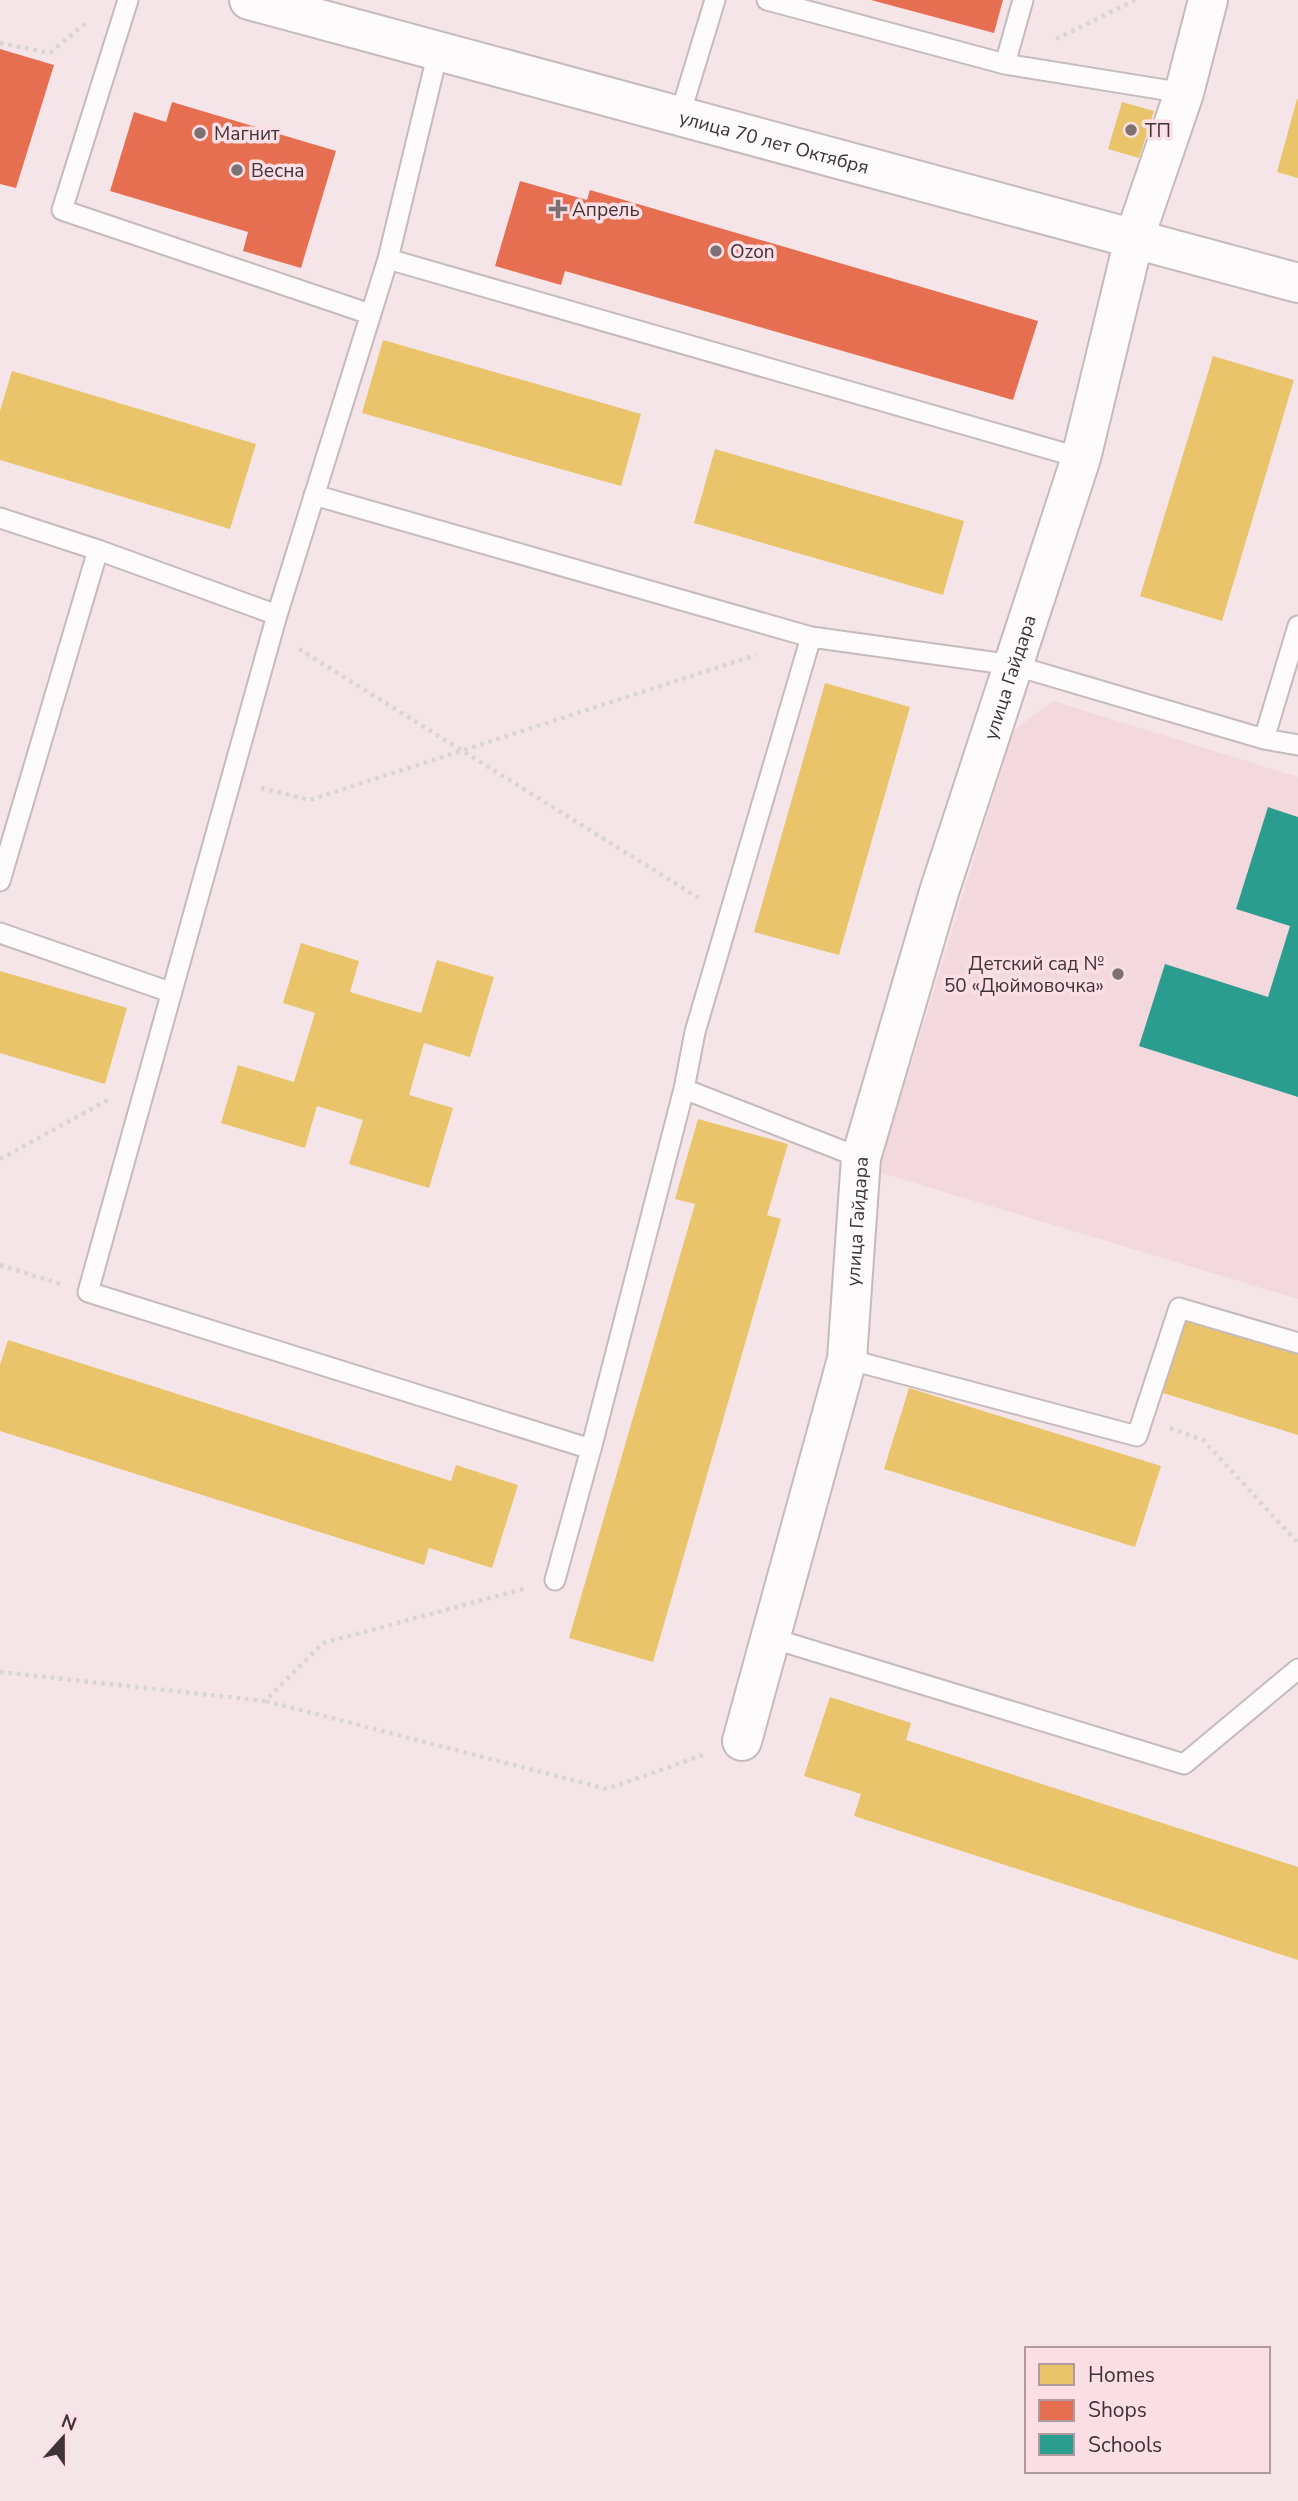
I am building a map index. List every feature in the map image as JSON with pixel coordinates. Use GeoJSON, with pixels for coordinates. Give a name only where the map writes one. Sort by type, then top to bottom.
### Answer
{"type":"FeatureCollection","features":[{"type":"Feature","properties":{"kind":"street","name":"улица 70 лет Октября"},"geometry":{"type":"LineString","coordinates":[[249,0],[1298,283]]}},
{"type":"Feature","properties":{"kind":"street","name":"улица Гайдара"},"geometry":{"type":"LineString","coordinates":[[742,1741],[847,1360],[861,1158],[939,892],[1081,458],[1134,239],[1184,93],[1208,0]]}},
{"type":"Feature","properties":{"kind":"lane"},"geometry":{"type":"LineString","coordinates":[[128,0],[62,210],[370,314]]}},
{"type":"Feature","properties":{"kind":"lane"},"geometry":{"type":"LineString","coordinates":[[680,118],[715,0]]}},
{"type":"Feature","properties":{"kind":"lane"},"geometry":{"type":"LineString","coordinates":[[766,0],[1005,64],[1184,93]]}},
{"type":"Feature","properties":{"kind":"lane"},"geometry":{"type":"LineString","coordinates":[[1005,64],[1023,0]]}},
{"type":"Feature","properties":{"kind":"lane"},"geometry":{"type":"LineString","coordinates":[[438,52],[388,259],[274,624],[88,1292],[591,1449]]}},
{"type":"Feature","properties":{"kind":"lane"},"geometry":{"type":"LineString","coordinates":[[388,259],[1081,458]]}},
{"type":"Feature","properties":{"kind":"lane"},"geometry":{"type":"LineString","coordinates":[[314,495],[811,637],[1013,664],[1264,739],[1298,745]]}},
{"type":"Feature","properties":{"kind":"lane"},"geometry":{"type":"LineString","coordinates":[[0,518],[98,550],[274,624]]}},
{"type":"Feature","properties":{"kind":"lane"},"geometry":{"type":"LineString","coordinates":[[0,881],[98,550]]}},
{"type":"Feature","properties":{"kind":"lane"},"geometry":{"type":"LineString","coordinates":[[1264,739],[1298,626]]}},
{"type":"Feature","properties":{"kind":"lane"},"geometry":{"type":"LineString","coordinates":[[555,1580],[684,1089],[695,1032],[811,637]]}},
{"type":"Feature","properties":{"kind":"lane"},"geometry":{"type":"LineString","coordinates":[[0,933],[170,992]]}},
{"type":"Feature","properties":{"kind":"lane"},"geometry":{"type":"LineString","coordinates":[[684,1089],[861,1158]]}},
{"type":"Feature","properties":{"kind":"lane"},"geometry":{"type":"LineString","coordinates":[[847,1360],[1137,1436],[1179,1308],[1298,1343]]}},
{"type":"Feature","properties":{"kind":"lane"},"geometry":{"type":"LineString","coordinates":[[771,1638],[1184,1764],[1298,1670]]}},
{"type":"Feature","properties":{"kind":"path"},"geometry":{"type":"LineString","coordinates":[[1005,64],[1135,0]]}},
{"type":"Feature","properties":{"kind":"path"},"geometry":{"type":"LineString","coordinates":[[0,43],[50,53],[93,18]]}},
{"type":"Feature","properties":{"kind":"path"},"geometry":{"type":"LineString","coordinates":[[274,624],[461,750],[729,917]]}},
{"type":"Feature","properties":{"kind":"path"},"geometry":{"type":"LineString","coordinates":[[230,779],[310,800],[811,637]]}},
{"type":"Feature","properties":{"kind":"path"},"geometry":{"type":"LineString","coordinates":[[0,1159],[146,1079]]}},
{"type":"Feature","properties":{"kind":"path"},"geometry":{"type":"LineString","coordinates":[[0,1265],[88,1292]]}},
{"type":"Feature","properties":{"kind":"path"},"geometry":{"type":"LineString","coordinates":[[1143,1419],[1203,1440],[1298,1543]]}},
{"type":"Feature","properties":{"kind":"path"},"geometry":{"type":"LineString","coordinates":[[265,1701],[323,1643],[555,1580]]}},
{"type":"Feature","properties":{"kind":"path"},"geometry":{"type":"LineString","coordinates":[[0,1672],[265,1701],[607,1789],[742,1741]]}},
{"type":"Feature","properties":{"kind":"shaded area","name":"Детский сад № 50 «Дюймовочка»"},"geometry":{"type":"Polygon","coordinates":[[[1053,701],[1298,777],[1298,1299],[878,1172],[1013,731],[1053,701]]]}},
{"type":"Feature","properties":{"kind":"building: Homes"},"geometry":{"type":"Polygon","coordinates":[[[1298,99],[1298,178],[1277,172],[1298,99]]]}},
{"type":"Feature","properties":{"kind":"building: Homes","name":"ТП"},"geometry":{"type":"Polygon","coordinates":[[[1122,102],[1154,111],[1139,158],[1108,149],[1122,102]]]}},
{"type":"Feature","properties":{"kind":"building: Homes"},"geometry":{"type":"Polygon","coordinates":[[[383,340],[641,414],[621,486],[362,413],[383,340]]]}},
{"type":"Feature","properties":{"kind":"building: Homes"},"geometry":{"type":"Polygon","coordinates":[[[1213,356],[1294,380],[1222,621],[1140,596],[1213,356]]]}},
{"type":"Feature","properties":{"kind":"building: Homes"},"geometry":{"type":"Polygon","coordinates":[[[12,371],[256,444],[230,529],[0,460],[0,411],[12,371]]]}},
{"type":"Feature","properties":{"kind":"building: Homes"},"geometry":{"type":"Polygon","coordinates":[[[715,449],[964,521],[943,595],[694,523],[715,449]]]}},
{"type":"Feature","properties":{"kind":"building: Homes"},"geometry":{"type":"Polygon","coordinates":[[[825,683],[910,707],[839,955],[754,932],[825,683]]]}},
{"type":"Feature","properties":{"kind":"building: Homes"},"geometry":{"type":"Polygon","coordinates":[[[301,943],[359,961],[350,992],[421,1013],[437,960],[494,977],[470,1057],[424,1043],[409,1095],[453,1108],[429,1188],[349,1164],[363,1120],[317,1106],[305,1148],[221,1123],[238,1065],[294,1082],[315,1013],[283,1003],[301,943]]]}},
{"type":"Feature","properties":{"kind":"building: Homes"},"geometry":{"type":"Polygon","coordinates":[[[0,971],[127,1008],[105,1084],[0,1053],[0,971]]]}},
{"type":"Feature","properties":{"kind":"building: Homes"},"geometry":{"type":"Polygon","coordinates":[[[698,1119],[788,1144],[767,1215],[781,1219],[653,1662],[569,1638],[695,1204],[675,1199],[698,1119]]]}},
{"type":"Feature","properties":{"kind":"building: Homes"},"geometry":{"type":"Polygon","coordinates":[[[1184,1313],[1298,1349],[1298,1435],[1160,1392],[1184,1313]]]}},
{"type":"Feature","properties":{"kind":"building: Homes"},"geometry":{"type":"Polygon","coordinates":[[[8,1340],[451,1481],[456,1465],[518,1485],[492,1568],[429,1548],[424,1565],[0,1431],[0,1365],[8,1340]]]}},
{"type":"Feature","properties":{"kind":"building: Homes"},"geometry":{"type":"Polygon","coordinates":[[[909,1388],[1161,1466],[1135,1547],[884,1469],[909,1388]]]}},
{"type":"Feature","properties":{"kind":"building: Homes"},"geometry":{"type":"Polygon","coordinates":[[[830,1697],[911,1723],[906,1740],[1298,1867],[1298,1960],[854,1816],[861,1794],[804,1776],[830,1697]]]}},
{"type":"Feature","properties":{"kind":"building: Shops"},"geometry":{"type":"Polygon","coordinates":[[[871,0],[1003,0],[994,33],[871,0]]]}},
{"type":"Feature","properties":{"kind":"building: Shops"},"geometry":{"type":"Polygon","coordinates":[[[0,49],[54,65],[16,188],[0,184],[0,49]]]}},
{"type":"Feature","properties":{"kind":"building: Shops"},"geometry":{"type":"Polygon","coordinates":[[[172,102],[336,151],[301,268],[243,251],[248,232],[110,191],[134,112],[166,122],[172,102]]]}},
{"type":"Feature","properties":{"kind":"building: Shops"},"geometry":{"type":"Polygon","coordinates":[[[520,181],[587,200],[590,190],[1038,321],[1013,400],[565,271],[561,285],[495,266],[520,181]]]}},
{"type":"Feature","properties":{"kind":"building: Schools"},"geometry":{"type":"Polygon","coordinates":[[[1268,807],[1298,817],[1298,1097],[1139,1046],[1165,964],[1268,997],[1290,926],[1236,909],[1268,807]]]}},
{"type":"Feature","properties":{"kind":"place","name":"ТП"},"geometry":{"type":"Point","coordinates":[1131,130]}},
{"type":"Feature","properties":{"kind":"place","name":"Магнит"},"geometry":{"type":"Point","coordinates":[200,133]}},
{"type":"Feature","properties":{"kind":"place","name":"Весна"},"geometry":{"type":"Point","coordinates":[237,170]}},
{"type":"Feature","properties":{"kind":"place","name":"Апрель"},"geometry":{"type":"Point","coordinates":[558,209]}},
{"type":"Feature","properties":{"kind":"place","name":"Ozon"},"geometry":{"type":"Point","coordinates":[716,251]}},
{"type":"Feature","properties":{"kind":"place","name":"Детский сад № 50 «Дюймовочка»"},"geometry":{"type":"Point","coordinates":[1118,974]}}]}
